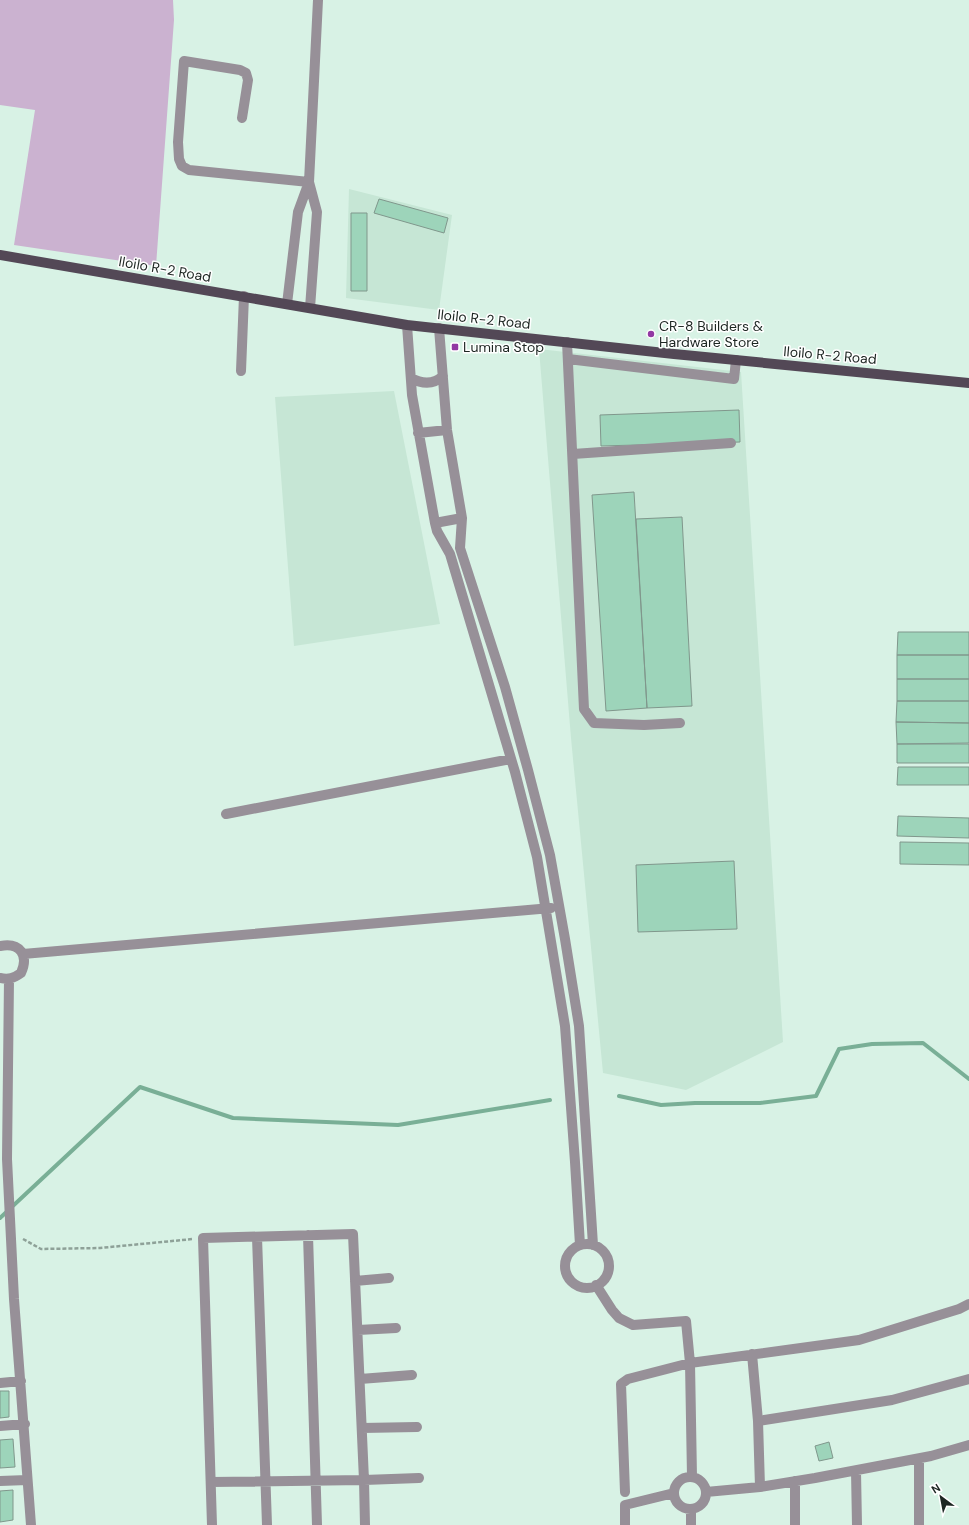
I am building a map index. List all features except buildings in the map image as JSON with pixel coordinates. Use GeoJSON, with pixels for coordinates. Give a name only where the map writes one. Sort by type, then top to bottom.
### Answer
{"type":"FeatureCollection","features":[{"type":"Feature","properties":{"kind":"main road","name":"Iloilo R-2 Road"},"geometry":{"type":"LineString","coordinates":[[0,255],[407,325],[969,383]]}},
{"type":"Feature","properties":{"kind":"street"},"geometry":{"type":"LineString","coordinates":[[287,304],[298,212],[309,182],[318,0]]}},
{"type":"Feature","properties":{"kind":"street"},"geometry":{"type":"LineString","coordinates":[[242,118],[248,80],[246,73],[240,70],[184,61],[178,142],[179,159],[182,166],[189,170],[309,182]]}},
{"type":"Feature","properties":{"kind":"street"},"geometry":{"type":"LineString","coordinates":[[309,182],[317,212],[310,308]]}},
{"type":"Feature","properties":{"kind":"street"},"geometry":{"type":"LineString","coordinates":[[241,371],[244,296]]}},
{"type":"Feature","properties":{"kind":"street"},"geometry":{"type":"LineString","coordinates":[[407,325],[410,378],[418,433],[435,523],[437,531],[450,554],[515,772],[537,857],[565,1026],[580,1245]]}},
{"type":"Feature","properties":{"kind":"street"},"geometry":{"type":"LineString","coordinates":[[439,328],[446,430],[462,518],[460,548],[504,687],[528,770],[550,855],[560,908],[579,1026],[593,1245]]}},
{"type":"Feature","properties":{"kind":"street"},"geometry":{"type":"LineString","coordinates":[[567,342],[584,709],[594,723],[644,725],[680,723]]}},
{"type":"Feature","properties":{"kind":"street"},"geometry":{"type":"LineString","coordinates":[[568,359],[734,379],[736,360]]}},
{"type":"Feature","properties":{"kind":"street"},"geometry":{"type":"LineString","coordinates":[[410,378],[418,382],[428,383],[438,380],[443,376]]}},
{"type":"Feature","properties":{"kind":"street"},"geometry":{"type":"LineString","coordinates":[[418,433],[446,430]]}},
{"type":"Feature","properties":{"kind":"street"},"geometry":{"type":"LineString","coordinates":[[572,454],[731,443]]}},
{"type":"Feature","properties":{"kind":"street"},"geometry":{"type":"LineString","coordinates":[[435,523],[462,518]]}},
{"type":"Feature","properties":{"kind":"street"},"geometry":{"type":"LineString","coordinates":[[465,606],[477,603]]}},
{"type":"Feature","properties":{"kind":"street"},"geometry":{"type":"LineString","coordinates":[[491,691],[504,687]]}},
{"type":"Feature","properties":{"kind":"street"},"geometry":{"type":"LineString","coordinates":[[226,814],[511,759]]}},
{"type":"Feature","properties":{"kind":"street"},"geometry":{"type":"LineString","coordinates":[[515,772],[528,770]]}},
{"type":"Feature","properties":{"kind":"street"},"geometry":{"type":"LineString","coordinates":[[537,857],[550,855]]}},
{"type":"Feature","properties":{"kind":"street"},"geometry":{"type":"LineString","coordinates":[[23,954],[560,908]]}},
{"type":"Feature","properties":{"kind":"street"},"geometry":{"type":"LineString","coordinates":[[551,940],[565,939]]}},
{"type":"Feature","properties":{"kind":"street"},"geometry":{"type":"LineString","coordinates":[[0,946],[14,946],[23,954],[24,961],[22,973],[15,977],[4,979],[4,1158],[8,1186],[31,1525]]}},
{"type":"Feature","properties":{"kind":"street"},"geometry":{"type":"LineString","coordinates":[[565,1026],[579,1026]]}},
{"type":"Feature","properties":{"kind":"street"},"geometry":{"type":"LineString","coordinates":[[570,1096],[583,1094]]}},
{"type":"Feature","properties":{"kind":"street"},"geometry":{"type":"LineString","coordinates":[[575,1162],[588,1161]]}},
{"type":"Feature","properties":{"kind":"street"},"geometry":{"type":"LineString","coordinates":[[212,1525],[203,1238],[353,1234],[365,1525]]}},
{"type":"Feature","properties":{"kind":"street"},"geometry":{"type":"LineString","coordinates":[[308,1235],[317,1525]]}},
{"type":"Feature","properties":{"kind":"street"},"geometry":{"type":"LineString","coordinates":[[256,1237],[267,1525]]}},
{"type":"Feature","properties":{"kind":"street"},"geometry":{"type":"LineString","coordinates":[[580,1245],[593,1245],[605,1253],[608,1260],[606,1275],[602,1281],[596,1285],[582,1287],[570,1280],[565,1267],[566,1260],[574,1248],[580,1245]]}},
{"type":"Feature","properties":{"kind":"street"},"geometry":{"type":"LineString","coordinates":[[356,1281],[388,1278]]}},
{"type":"Feature","properties":{"kind":"street"},"geometry":{"type":"LineString","coordinates":[[596,1285],[619,1318],[633,1325],[686,1321],[690,1363],[692,1477]]}},
{"type":"Feature","properties":{"kind":"street"},"geometry":{"type":"LineString","coordinates":[[625,1492],[621,1384],[628,1379],[690,1363],[859,1340],[959,1309],[969,1304]]}},
{"type":"Feature","properties":{"kind":"street"},"geometry":{"type":"LineString","coordinates":[[358,1330],[396,1328]]}},
{"type":"Feature","properties":{"kind":"street"},"geometry":{"type":"LineString","coordinates":[[752,1354],[758,1421],[760,1487]]}},
{"type":"Feature","properties":{"kind":"street"},"geometry":{"type":"LineString","coordinates":[[360,1379],[412,1375]]}},
{"type":"Feature","properties":{"kind":"street"},"geometry":{"type":"LineString","coordinates":[[758,1421],[892,1400],[969,1378]]}},
{"type":"Feature","properties":{"kind":"street"},"geometry":{"type":"LineString","coordinates":[[0,1383],[21,1381]]}},
{"type":"Feature","properties":{"kind":"street"},"geometry":{"type":"LineString","coordinates":[[0,1426],[24,1424]]}},
{"type":"Feature","properties":{"kind":"street"},"geometry":{"type":"LineString","coordinates":[[362,1428],[417,1427]]}},
{"type":"Feature","properties":{"kind":"street"},"geometry":{"type":"LineString","coordinates":[[706,1492],[760,1487],[856,1471],[919,1458],[969,1445]]}},
{"type":"Feature","properties":{"kind":"street"},"geometry":{"type":"LineString","coordinates":[[919,1458],[919,1525]]}},
{"type":"Feature","properties":{"kind":"street"},"geometry":{"type":"LineString","coordinates":[[856,1471],[857,1525]]}},
{"type":"Feature","properties":{"kind":"street"},"geometry":{"type":"LineString","coordinates":[[686,1477],[692,1477],[701,1481],[706,1492],[704,1500],[701,1504],[691,1509],[686,1509],[677,1503],[674,1492],[677,1482],[686,1477]]}},
{"type":"Feature","properties":{"kind":"street"},"geometry":{"type":"LineString","coordinates":[[211,1482],[419,1478]]}},
{"type":"Feature","properties":{"kind":"street"},"geometry":{"type":"LineString","coordinates":[[0,1481],[27,1480]]}},
{"type":"Feature","properties":{"kind":"street"},"geometry":{"type":"LineString","coordinates":[[795,1481],[795,1525]]}},
{"type":"Feature","properties":{"kind":"street"},"geometry":{"type":"LineString","coordinates":[[625,1525],[624,1505],[674,1492]]}},
{"type":"Feature","properties":{"kind":"street"},"geometry":{"type":"LineString","coordinates":[[691,1509],[691,1525]]}},
{"type":"Feature","properties":{"kind":"path"},"geometry":{"type":"LineString","coordinates":[[10,1233],[40,1249],[100,1248],[203,1238]]}},
{"type":"Feature","properties":{"kind":"shaded area"},"geometry":{"type":"Polygon","coordinates":[[[0,0],[173,0],[174,20],[156,266],[14,245],[35,110],[0,105],[0,0]]]}},
{"type":"Feature","properties":{"kind":"shaded area"},"geometry":{"type":"Polygon","coordinates":[[[349,189],[452,215],[439,310],[346,298],[349,189]]]}},
{"type":"Feature","properties":{"kind":"shaded area"},"geometry":{"type":"Polygon","coordinates":[[[539,349],[741,372],[783,1042],[686,1090],[603,1073],[571,738],[539,349]]]}},
{"type":"Feature","properties":{"kind":"shaded area"},"geometry":{"type":"Polygon","coordinates":[[[394,391],[440,624],[294,646],[275,397],[394,391]]]}},
{"type":"Feature","properties":{"kind":"waterway"},"geometry":{"type":"LineString","coordinates":[[619,1096],[661,1105],[695,1103],[760,1103],[816,1096],[839,1049],[872,1044],[923,1043],[969,1079]]}},
{"type":"Feature","properties":{"kind":"waterway"},"geometry":{"type":"LineString","coordinates":[[0,1218],[140,1087],[233,1118],[398,1125],[550,1100]]}},
{"type":"Feature","properties":{"kind":"place","name":"CR-8 Builders & Hardware Store"},"geometry":{"type":"Point","coordinates":[651,334]}},
{"type":"Feature","properties":{"kind":"place","name":"Lumina Stop"},"geometry":{"type":"Point","coordinates":[455,347]}}]}
